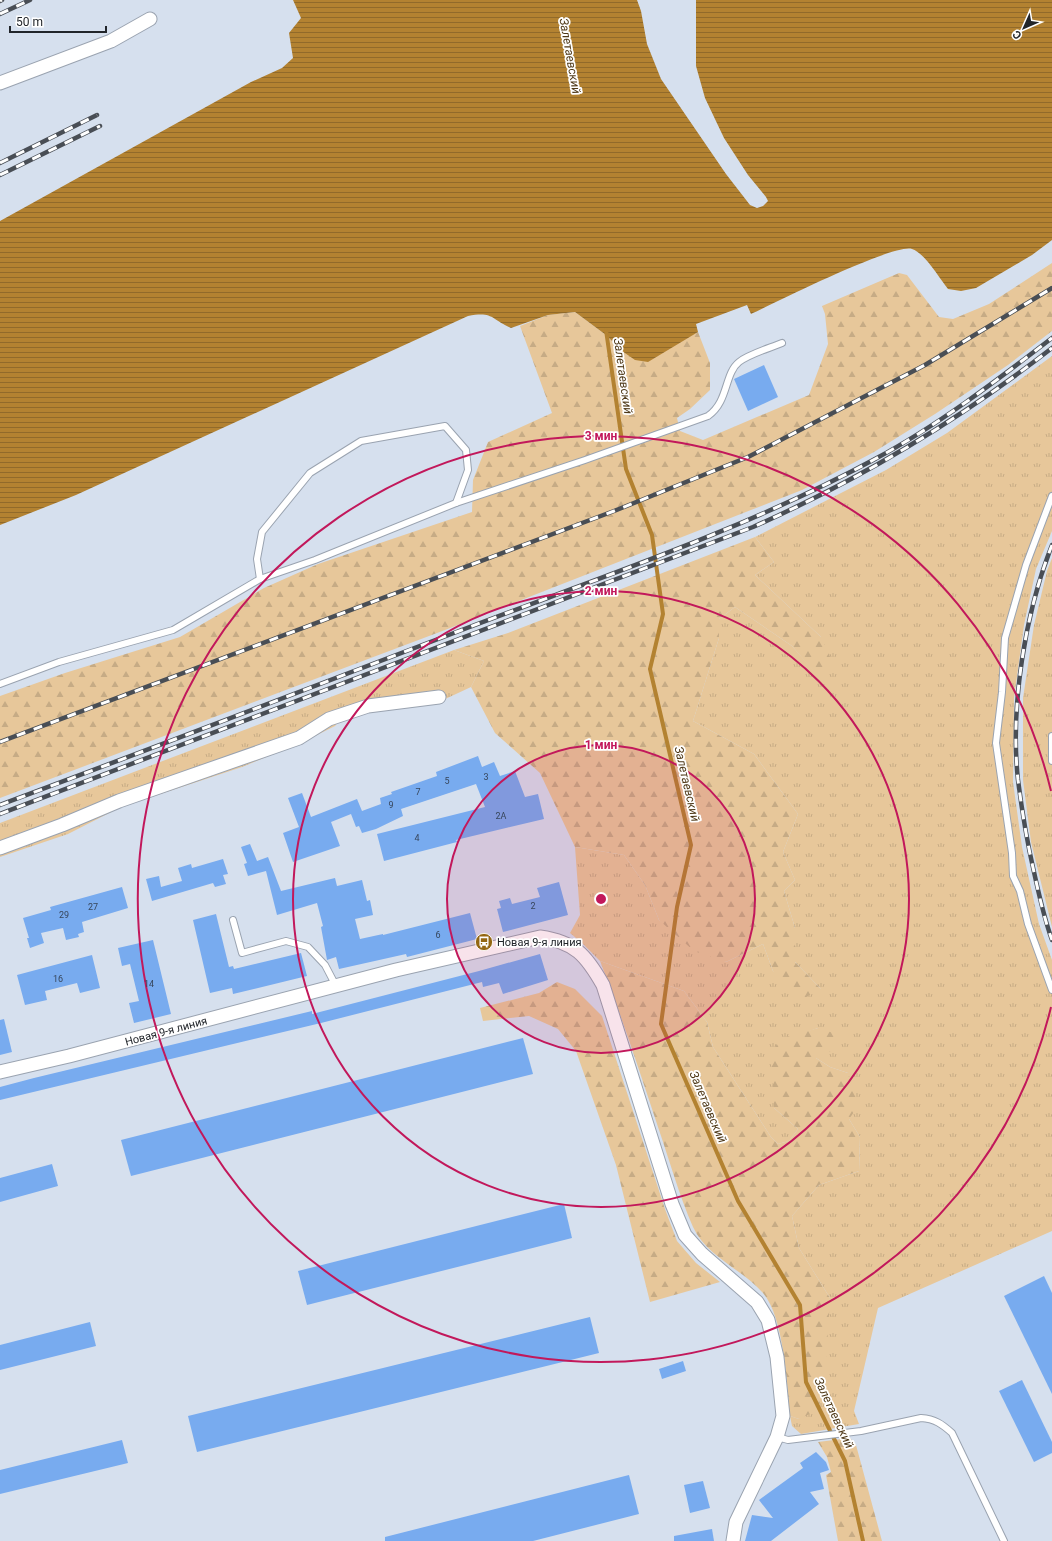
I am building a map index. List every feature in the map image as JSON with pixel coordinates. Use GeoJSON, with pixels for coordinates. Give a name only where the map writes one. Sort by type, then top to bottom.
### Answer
{"type":"FeatureCollection","features":[{"type":"Feature","properties":{"kind":"street"},"geometry":{"type":"LineString","coordinates":[[0,83],[111,41],[150,19]]}},
{"type":"Feature","properties":{"kind":"street"},"geometry":{"type":"LineString","coordinates":[[0,848],[62,825],[119,801],[299,738],[329,718],[368,706],[439,697]]}},
{"type":"Feature","properties":{"kind":"street","name":"Новая 9-я линия"},"geometry":{"type":"LineString","coordinates":[[0,1072],[69,1056],[396,970],[540,937],[558,940],[575,947],[591,964],[603,985],[672,1204],[685,1235],[702,1254],[757,1302],[768,1320],[777,1357],[783,1416],[777,1437]]}},
{"type":"Feature","properties":{"kind":"street"},"geometry":{"type":"LineString","coordinates":[[733,1541],[736,1522],[777,1437]]}},
{"type":"Feature","properties":{"kind":"lane"},"geometry":{"type":"LineString","coordinates":[[0,684],[59,662],[173,630],[260,579],[315,560],[456,503],[585,460],[708,416],[721,402],[732,371],[739,362],[782,343]]}},
{"type":"Feature","properties":{"kind":"lane"},"geometry":{"type":"LineString","coordinates":[[260,579],[257,558],[262,532],[310,473],[361,441],[445,426],[466,450],[468,470],[456,503]]}},
{"type":"Feature","properties":{"kind":"lane"},"geometry":{"type":"LineString","coordinates":[[1052,496],[1026,565],[1005,638],[996,743],[1012,853],[1013,876],[1020,891],[1028,924],[1052,990]]}},
{"type":"Feature","properties":{"kind":"lane"},"geometry":{"type":"LineString","coordinates":[[1052,736],[1052,761]]}},
{"type":"Feature","properties":{"kind":"lane"},"geometry":{"type":"LineString","coordinates":[[233,920],[242,953],[286,941],[308,947],[325,965],[336,986]]}},
{"type":"Feature","properties":{"kind":"lane"},"geometry":{"type":"LineString","coordinates":[[777,1437],[788,1440],[861,1431],[921,1418],[931,1419],[941,1423],[952,1433],[1004,1541]]}},
{"type":"Feature","properties":{"kind":"green space"},"geometry":{"type":"Polygon","coordinates":[[[1052,263],[1052,331],[1008,365],[935,414],[874,452],[802,490],[445,630],[0,798],[0,696],[65,673],[180,637],[264,588],[318,564],[472,512],[473,480],[488,442],[552,413],[520,326],[548,315],[575,312],[606,335],[622,351],[684,339],[698,332],[710,363],[710,390],[690,409],[677,418],[680,431],[703,440],[809,395],[828,344],[825,314],[822,306],[899,273],[907,275],[939,317],[953,319],[989,304],[1052,263]]]}},
{"type":"Feature","properties":{"kind":"green space"},"geometry":{"type":"Polygon","coordinates":[[[1052,356],[1052,531],[1036,569],[1024,625],[1014,698],[1013,782],[1022,847],[1039,924],[1052,960],[1052,1231],[878,1308],[854,1411],[859,1424],[801,1434],[792,1426],[790,1416],[799,1419],[830,1298],[799,1248],[792,1216],[819,1185],[859,1171],[860,1137],[849,1119],[848,1073],[830,1067],[816,1058],[818,1028],[804,1033],[774,1108],[798,1129],[789,1141],[778,1144],[771,1137],[713,1047],[707,1022],[684,991],[600,961],[570,933],[580,915],[575,847],[624,855],[645,885],[659,920],[726,962],[763,944],[773,971],[821,989],[795,962],[795,928],[784,891],[795,880],[783,852],[798,814],[754,754],[693,721],[719,638],[719,619],[735,607],[792,646],[815,672],[821,637],[755,575],[774,562],[755,537],[886,470],[947,433],[1052,356]]]}},
{"type":"Feature","properties":{"kind":"green space"},"geometry":{"type":"Polygon","coordinates":[[[755,537],[774,562],[755,575],[821,637],[835,668],[815,673],[792,646],[735,607],[719,619],[719,638],[693,721],[754,754],[798,814],[783,852],[795,880],[784,891],[795,928],[795,962],[821,989],[804,998],[773,971],[763,944],[726,962],[694,951],[659,920],[645,885],[624,855],[575,847],[540,773],[495,733],[471,687],[484,661],[454,650],[508,633],[755,537]]]}},
{"type":"Feature","properties":{"kind":"green space"},"geometry":{"type":"Polygon","coordinates":[[[1052,558],[1052,927],[1031,842],[1023,780],[1023,698],[1034,625],[1047,571],[1052,558]]]}},
{"type":"Feature","properties":{"kind":"green space"},"geometry":{"type":"Polygon","coordinates":[[[454,650],[484,661],[471,687],[441,701],[371,710],[339,721],[335,726],[303,742],[242,767],[121,807],[68,834],[0,857],[0,823],[454,650]]]}},
{"type":"Feature","properties":{"kind":"green space"},"geometry":{"type":"Polygon","coordinates":[[[600,961],[684,991],[707,1022],[713,1047],[771,1137],[778,1144],[789,1141],[798,1129],[774,1108],[771,1054],[780,1039],[818,1028],[843,1036],[831,1051],[816,1058],[830,1067],[848,1073],[859,1105],[849,1119],[860,1137],[859,1171],[819,1185],[792,1216],[799,1248],[830,1298],[824,1397],[814,1412],[799,1419],[790,1416],[786,1370],[780,1334],[776,1318],[770,1304],[763,1293],[755,1285],[707,1247],[693,1227],[679,1191],[631,1045],[600,961]]]}},
{"type":"Feature","properties":{"kind":"green space"},"geometry":{"type":"Polygon","coordinates":[[[557,982],[575,989],[602,1016],[665,1209],[677,1241],[696,1263],[720,1282],[650,1302],[616,1165],[576,1051],[558,1029],[529,1016],[483,1021],[480,1008],[539,993],[557,982]]]}},
{"type":"Feature","properties":{"kind":"green space"},"geometry":{"type":"Polygon","coordinates":[[[850,1438],[856,1445],[882,1541],[838,1541],[826,1475],[831,1472],[827,1457],[818,1442],[850,1438]]]}},
{"type":"Feature","properties":{"kind":"water"},"geometry":{"type":"Polygon","coordinates":[[[293,0],[637,0],[641,11],[647,44],[661,79],[726,174],[750,205],[757,208],[763,206],[768,201],[748,175],[724,138],[705,98],[696,66],[696,0],[1052,0],[1052,240],[1032,255],[976,288],[961,291],[948,289],[932,266],[917,251],[912,249],[901,250],[882,255],[833,275],[751,314],[747,305],[696,324],[698,332],[648,362],[635,360],[622,351],[606,335],[575,312],[548,315],[511,328],[487,315],[482,314],[468,316],[76,495],[0,525],[0,221],[251,82],[282,68],[293,58],[289,33],[301,18],[293,0]]]}},
{"type":"Feature","properties":{"kind":"building"},"geometry":{"type":"Polygon","coordinates":[[[764,365],[778,397],[748,411],[734,379],[764,365]]]}},
{"type":"Feature","properties":{"kind":"building"},"geometry":{"type":"Polygon","coordinates":[[[478,756],[482,767],[494,762],[500,776],[515,771],[525,797],[538,794],[544,819],[456,840],[457,842],[384,861],[377,834],[485,807],[476,784],[401,809],[403,816],[376,829],[362,833],[359,826],[356,827],[351,814],[331,822],[340,846],[293,862],[283,833],[299,827],[288,798],[302,793],[311,817],[357,799],[362,811],[381,804],[380,798],[392,794],[391,792],[437,776],[436,772],[478,756]]]}},
{"type":"Feature","properties":{"kind":"building"},"geometry":{"type":"Polygon","coordinates":[[[250,844],[257,861],[268,857],[281,891],[335,878],[337,886],[362,880],[367,901],[370,900],[373,915],[355,919],[360,939],[383,935],[470,913],[477,939],[407,957],[406,954],[339,969],[336,957],[327,960],[321,927],[323,926],[317,903],[277,915],[266,871],[248,876],[244,864],[247,863],[241,847],[250,844]]]}},
{"type":"Feature","properties":{"kind":"building"},"geometry":{"type":"Polygon","coordinates":[[[223,859],[228,874],[223,875],[226,884],[215,887],[213,883],[152,901],[146,879],[159,876],[161,887],[182,881],[178,868],[191,864],[192,868],[223,859]]]}},
{"type":"Feature","properties":{"kind":"building"},"geometry":{"type":"Polygon","coordinates":[[[559,882],[568,915],[503,932],[497,909],[501,908],[499,901],[510,898],[512,904],[540,897],[537,888],[559,882]]]}},
{"type":"Feature","properties":{"kind":"building"},"geometry":{"type":"Polygon","coordinates":[[[122,887],[128,908],[82,922],[84,932],[78,934],[79,937],[66,940],[63,928],[41,933],[44,943],[30,948],[27,938],[29,938],[23,918],[51,910],[50,907],[122,887]]]}},
{"type":"Feature","properties":{"kind":"building"},"geometry":{"type":"Polygon","coordinates":[[[216,914],[229,967],[233,966],[234,969],[301,953],[307,976],[233,994],[232,988],[210,993],[193,920],[216,914]]]}},
{"type":"Feature","properties":{"kind":"building"},"geometry":{"type":"Polygon","coordinates":[[[153,940],[171,1014],[134,1023],[129,1003],[139,1001],[130,964],[122,966],[118,948],[153,940]]]}},
{"type":"Feature","properties":{"kind":"building"},"geometry":{"type":"Polygon","coordinates":[[[540,954],[548,980],[503,994],[499,983],[483,987],[482,982],[321,1023],[0,1100],[0,1087],[312,1011],[312,1014],[540,954]]]}},
{"type":"Feature","properties":{"kind":"building"},"geometry":{"type":"Polygon","coordinates":[[[92,955],[100,988],[80,993],[77,983],[45,991],[47,1000],[25,1005],[17,975],[92,955]]]}},
{"type":"Feature","properties":{"kind":"building"},"geometry":{"type":"Polygon","coordinates":[[[4,1019],[12,1052],[0,1055],[0,1020],[4,1019]]]}},
{"type":"Feature","properties":{"kind":"building"},"geometry":{"type":"Polygon","coordinates":[[[523,1038],[533,1074],[131,1176],[121,1140],[523,1038]]]}},
{"type":"Feature","properties":{"kind":"building"},"geometry":{"type":"Polygon","coordinates":[[[52,1164],[58,1186],[0,1202],[0,1178],[52,1164]]]}},
{"type":"Feature","properties":{"kind":"building"},"geometry":{"type":"Polygon","coordinates":[[[564,1204],[572,1238],[307,1305],[298,1271],[564,1204]]]}},
{"type":"Feature","properties":{"kind":"building"},"geometry":{"type":"Polygon","coordinates":[[[1044,1276],[1052,1293],[1052,1394],[1004,1296],[1044,1276]]]}},
{"type":"Feature","properties":{"kind":"building"},"geometry":{"type":"Polygon","coordinates":[[[590,1317],[599,1353],[197,1452],[188,1416],[590,1317]]]}},
{"type":"Feature","properties":{"kind":"building"},"geometry":{"type":"Polygon","coordinates":[[[90,1322],[96,1346],[0,1370],[0,1345],[90,1322]]]}},
{"type":"Feature","properties":{"kind":"building"},"geometry":{"type":"Polygon","coordinates":[[[683,1361],[686,1371],[662,1379],[659,1369],[683,1361]]]}},
{"type":"Feature","properties":{"kind":"building"},"geometry":{"type":"Polygon","coordinates":[[[1022,1380],[1052,1442],[1052,1453],[1034,1462],[999,1391],[1022,1380]]]}},
{"type":"Feature","properties":{"kind":"building"},"geometry":{"type":"Polygon","coordinates":[[[122,1440],[128,1463],[0,1494],[0,1470],[122,1440]]]}},
{"type":"Feature","properties":{"kind":"building"},"geometry":{"type":"Polygon","coordinates":[[[816,1452],[826,1462],[829,1470],[820,1473],[824,1489],[810,1492],[819,1504],[771,1541],[745,1541],[752,1515],[773,1518],[759,1500],[803,1468],[800,1463],[816,1452]]]}},
{"type":"Feature","properties":{"kind":"building"},"geometry":{"type":"Polygon","coordinates":[[[629,1475],[639,1514],[533,1541],[385,1541],[385,1537],[629,1475]]]}},
{"type":"Feature","properties":{"kind":"building"},"geometry":{"type":"Polygon","coordinates":[[[703,1481],[710,1508],[690,1513],[684,1485],[703,1481]]]}},
{"type":"Feature","properties":{"kind":"building"},"geometry":{"type":"Polygon","coordinates":[[[712,1529],[714,1541],[674,1541],[674,1536],[712,1529]]]}},
{"type":"Feature","properties":{"kind":"waterway","name":"Залетаевский"},"geometry":{"type":"LineString","coordinates":[[606,330],[626,469],[652,535],[663,614],[650,669],[691,845],[677,907],[661,1024],[738,1201],[800,1305],[806,1382],[845,1461],[863,1541]]}},
{"type":"Feature","properties":{"kind":"railway"},"geometry":{"type":"LineString","coordinates":[[0,14],[30,0]]}},
{"type":"Feature","properties":{"kind":"railway"},"geometry":{"type":"LineString","coordinates":[[0,163],[97,115]]}},
{"type":"Feature","properties":{"kind":"railway"},"geometry":{"type":"LineString","coordinates":[[0,175],[100,126]]}},
{"type":"Feature","properties":{"kind":"railway"},"geometry":{"type":"LineString","coordinates":[[0,742],[614,511],[748,457],[925,365],[1052,288]]}},
{"type":"Feature","properties":{"kind":"railway"},"geometry":{"type":"LineString","coordinates":[[0,805],[622,570],[725,530],[776,508],[875,459],[921,432],[988,386],[1052,338]]}},
{"type":"Feature","properties":{"kind":"railway"},"geometry":{"type":"LineString","coordinates":[[0,814],[753,527],[832,489],[908,447],[981,400],[1052,348]]}},
{"type":"Feature","properties":{"kind":"railway"},"geometry":{"type":"LineString","coordinates":[[1052,545],[1042,572],[1027,630],[1018,691],[1016,722],[1018,780],[1023,815],[1031,861],[1052,940]]}},
{"type":"Feature","properties":{"kind":"place","name":"Новая 9-я линия"},"geometry":{"type":"Point","coordinates":[484,942]}}]}
